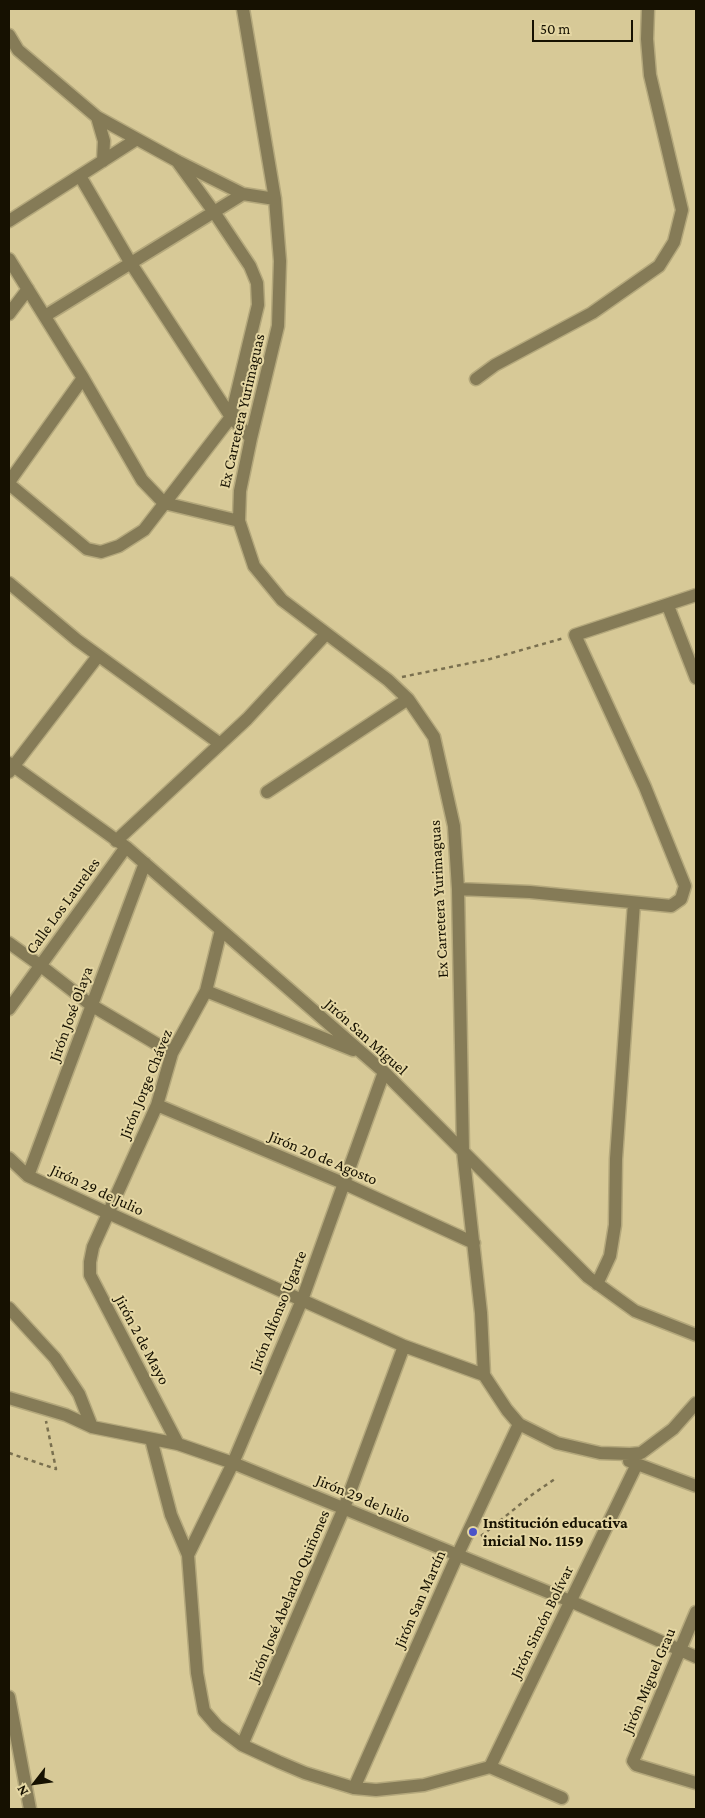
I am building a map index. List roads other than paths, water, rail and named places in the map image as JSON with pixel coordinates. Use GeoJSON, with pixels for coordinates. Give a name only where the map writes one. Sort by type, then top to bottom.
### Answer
{"type":"FeatureCollection","features":[{"type":"Feature","properties":{"kind":"street","name":"Ex Carretera Yurimaguas"},"geometry":{"type":"LineString","coordinates":[[243,9],[275,199],[280,261],[278,326],[250,438],[240,491],[239,521],[254,566],[282,600],[388,680],[408,699],[434,737],[454,826],[458,889],[463,1152],[481,1313],[484,1375]]}},
{"type":"Feature","properties":{"kind":"street"},"geometry":{"type":"LineString","coordinates":[[476,378],[495,365],[592,313],[659,266],[674,242],[682,210],[650,75],[647,39],[648,9]]}},
{"type":"Feature","properties":{"kind":"street"},"geometry":{"type":"LineString","coordinates":[[9,35],[18,50],[97,117],[242,194],[275,199]]}},
{"type":"Feature","properties":{"kind":"street"},"geometry":{"type":"LineString","coordinates":[[97,117],[104,141],[103,161]]}},
{"type":"Feature","properties":{"kind":"street"},"geometry":{"type":"LineString","coordinates":[[9,221],[137,139]]}},
{"type":"Feature","properties":{"kind":"street"},"geometry":{"type":"LineString","coordinates":[[83,378],[9,483],[87,549],[101,552],[119,546],[144,530],[231,417],[258,305],[257,283],[250,266],[177,161]]}},
{"type":"Feature","properties":{"kind":"street"},"geometry":{"type":"LineString","coordinates":[[80,176],[130,262],[231,417],[250,438]]}},
{"type":"Feature","properties":{"kind":"street"},"geometry":{"type":"LineString","coordinates":[[44,316],[242,194]]}},
{"type":"Feature","properties":{"kind":"street"},"geometry":{"type":"LineString","coordinates":[[9,259],[83,378],[142,480],[164,503],[239,521]]}},
{"type":"Feature","properties":{"kind":"street"},"geometry":{"type":"LineString","coordinates":[[9,314],[28,289]]}},
{"type":"Feature","properties":{"kind":"street"},"geometry":{"type":"LineString","coordinates":[[9,583],[77,640],[219,743]]}},
{"type":"Feature","properties":{"kind":"street"},"geometry":{"type":"LineString","coordinates":[[458,889],[530,892],[671,906],[682,899],[685,886],[644,787],[575,635],[668,606],[696,595]]}},
{"type":"Feature","properties":{"kind":"street"},"geometry":{"type":"LineString","coordinates":[[668,606],[696,678]]}},
{"type":"Feature","properties":{"kind":"street","name":"Calle Los Laureles"},"geometry":{"type":"LineString","coordinates":[[9,1009],[41,966],[121,844],[219,743],[247,719],[326,634]]}},
{"type":"Feature","properties":{"kind":"street"},"geometry":{"type":"LineString","coordinates":[[10,767],[98,656]]}},
{"type":"Feature","properties":{"kind":"street"},"geometry":{"type":"LineString","coordinates":[[267,792],[408,699]]}},
{"type":"Feature","properties":{"kind":"street","name":"Jirón San Miguel"},"geometry":{"type":"LineString","coordinates":[[10,767],[121,844],[145,863],[384,1072],[588,1278],[635,1311],[696,1335]]}},
{"type":"Feature","properties":{"kind":"street","name":"Jirón José Olaya"},"geometry":{"type":"LineString","coordinates":[[28,1176],[145,863]]}},
{"type":"Feature","properties":{"kind":"street"},"geometry":{"type":"LineString","coordinates":[[597,1284],[610,1256],[615,1225],[616,1159],[634,903]]}},
{"type":"Feature","properties":{"kind":"street","name":"Jirón Jorge Chávez"},"geometry":{"type":"LineString","coordinates":[[93,1248],[157,1105],[172,1053],[206,991],[221,930]]}},
{"type":"Feature","properties":{"kind":"street"},"geometry":{"type":"LineString","coordinates":[[9,944],[91,1005],[172,1053]]}},
{"type":"Feature","properties":{"kind":"street"},"geometry":{"type":"LineString","coordinates":[[206,991],[363,1055]]}},
{"type":"Feature","properties":{"kind":"street","name":"Jirón Alfonso Ugarte"},"geometry":{"type":"LineString","coordinates":[[188,1555],[233,1463],[302,1300],[384,1072]]}},
{"type":"Feature","properties":{"kind":"street","name":"Jirón 20 de Agosto"},"geometry":{"type":"LineString","coordinates":[[157,1105],[343,1184],[474,1243]]}},
{"type":"Feature","properties":{"kind":"street"},"geometry":{"type":"LineString","coordinates":[[9,1158],[28,1176]]}},
{"type":"Feature","properties":{"kind":"street","name":"Jirón 29 de Julio"},"geometry":{"type":"LineString","coordinates":[[28,1176],[404,1346],[484,1375]]}},
{"type":"Feature","properties":{"kind":"street","name":"Jirón 2 de Mayo"},"geometry":{"type":"LineString","coordinates":[[93,1248],[90,1275],[178,1444]]}},
{"type":"Feature","properties":{"kind":"street"},"geometry":{"type":"LineString","coordinates":[[9,1308],[55,1358],[79,1394],[92,1427]]}},
{"type":"Feature","properties":{"kind":"street","name":"Jirón José Abelardo Quiñones"},"geometry":{"type":"LineString","coordinates":[[242,1745],[344,1508],[404,1346]]}},
{"type":"Feature","properties":{"kind":"street"},"geometry":{"type":"LineString","coordinates":[[484,1375],[507,1410],[519,1424],[557,1443],[637,1464],[696,1486]]}},
{"type":"Feature","properties":{"kind":"street"},"geometry":{"type":"LineString","coordinates":[[9,1390],[14,1399]]}},
{"type":"Feature","properties":{"kind":"street","name":"Jirón 29 de Julio"},"geometry":{"type":"LineString","coordinates":[[14,1399],[66,1415],[92,1427],[178,1444],[233,1463],[570,1601],[680,1648],[696,1657]]}},
{"type":"Feature","properties":{"kind":"street"},"geometry":{"type":"LineString","coordinates":[[600,1453],[641,1453],[673,1430],[696,1402]]}},
{"type":"Feature","properties":{"kind":"street","name":"Jirón San Martín"},"geometry":{"type":"LineString","coordinates":[[354,1788],[457,1556],[519,1424]]}},
{"type":"Feature","properties":{"kind":"street"},"geometry":{"type":"LineString","coordinates":[[151,1439],[171,1515],[188,1555],[197,1673],[204,1711],[217,1726],[242,1745],[305,1773],[354,1788],[376,1790],[424,1785],[490,1767],[562,1798]]}},
{"type":"Feature","properties":{"kind":"street","name":"Jirón Simón Bolívar"},"geometry":{"type":"LineString","coordinates":[[490,1767],[637,1464]]}},
{"type":"Feature","properties":{"kind":"street","name":"Jirón Miguel Grau"},"geometry":{"type":"LineString","coordinates":[[696,1612],[634,1761],[636,1765],[696,1783]]}},
{"type":"Feature","properties":{"kind":"street"},"geometry":{"type":"LineString","coordinates":[[9,1697],[30,1809]]}},
{"type":"Feature","properties":{"kind":"place","name":"Institución educativa inicial No. 1159"},"geometry":{"type":"Point","coordinates":[473,1532]}}]}
